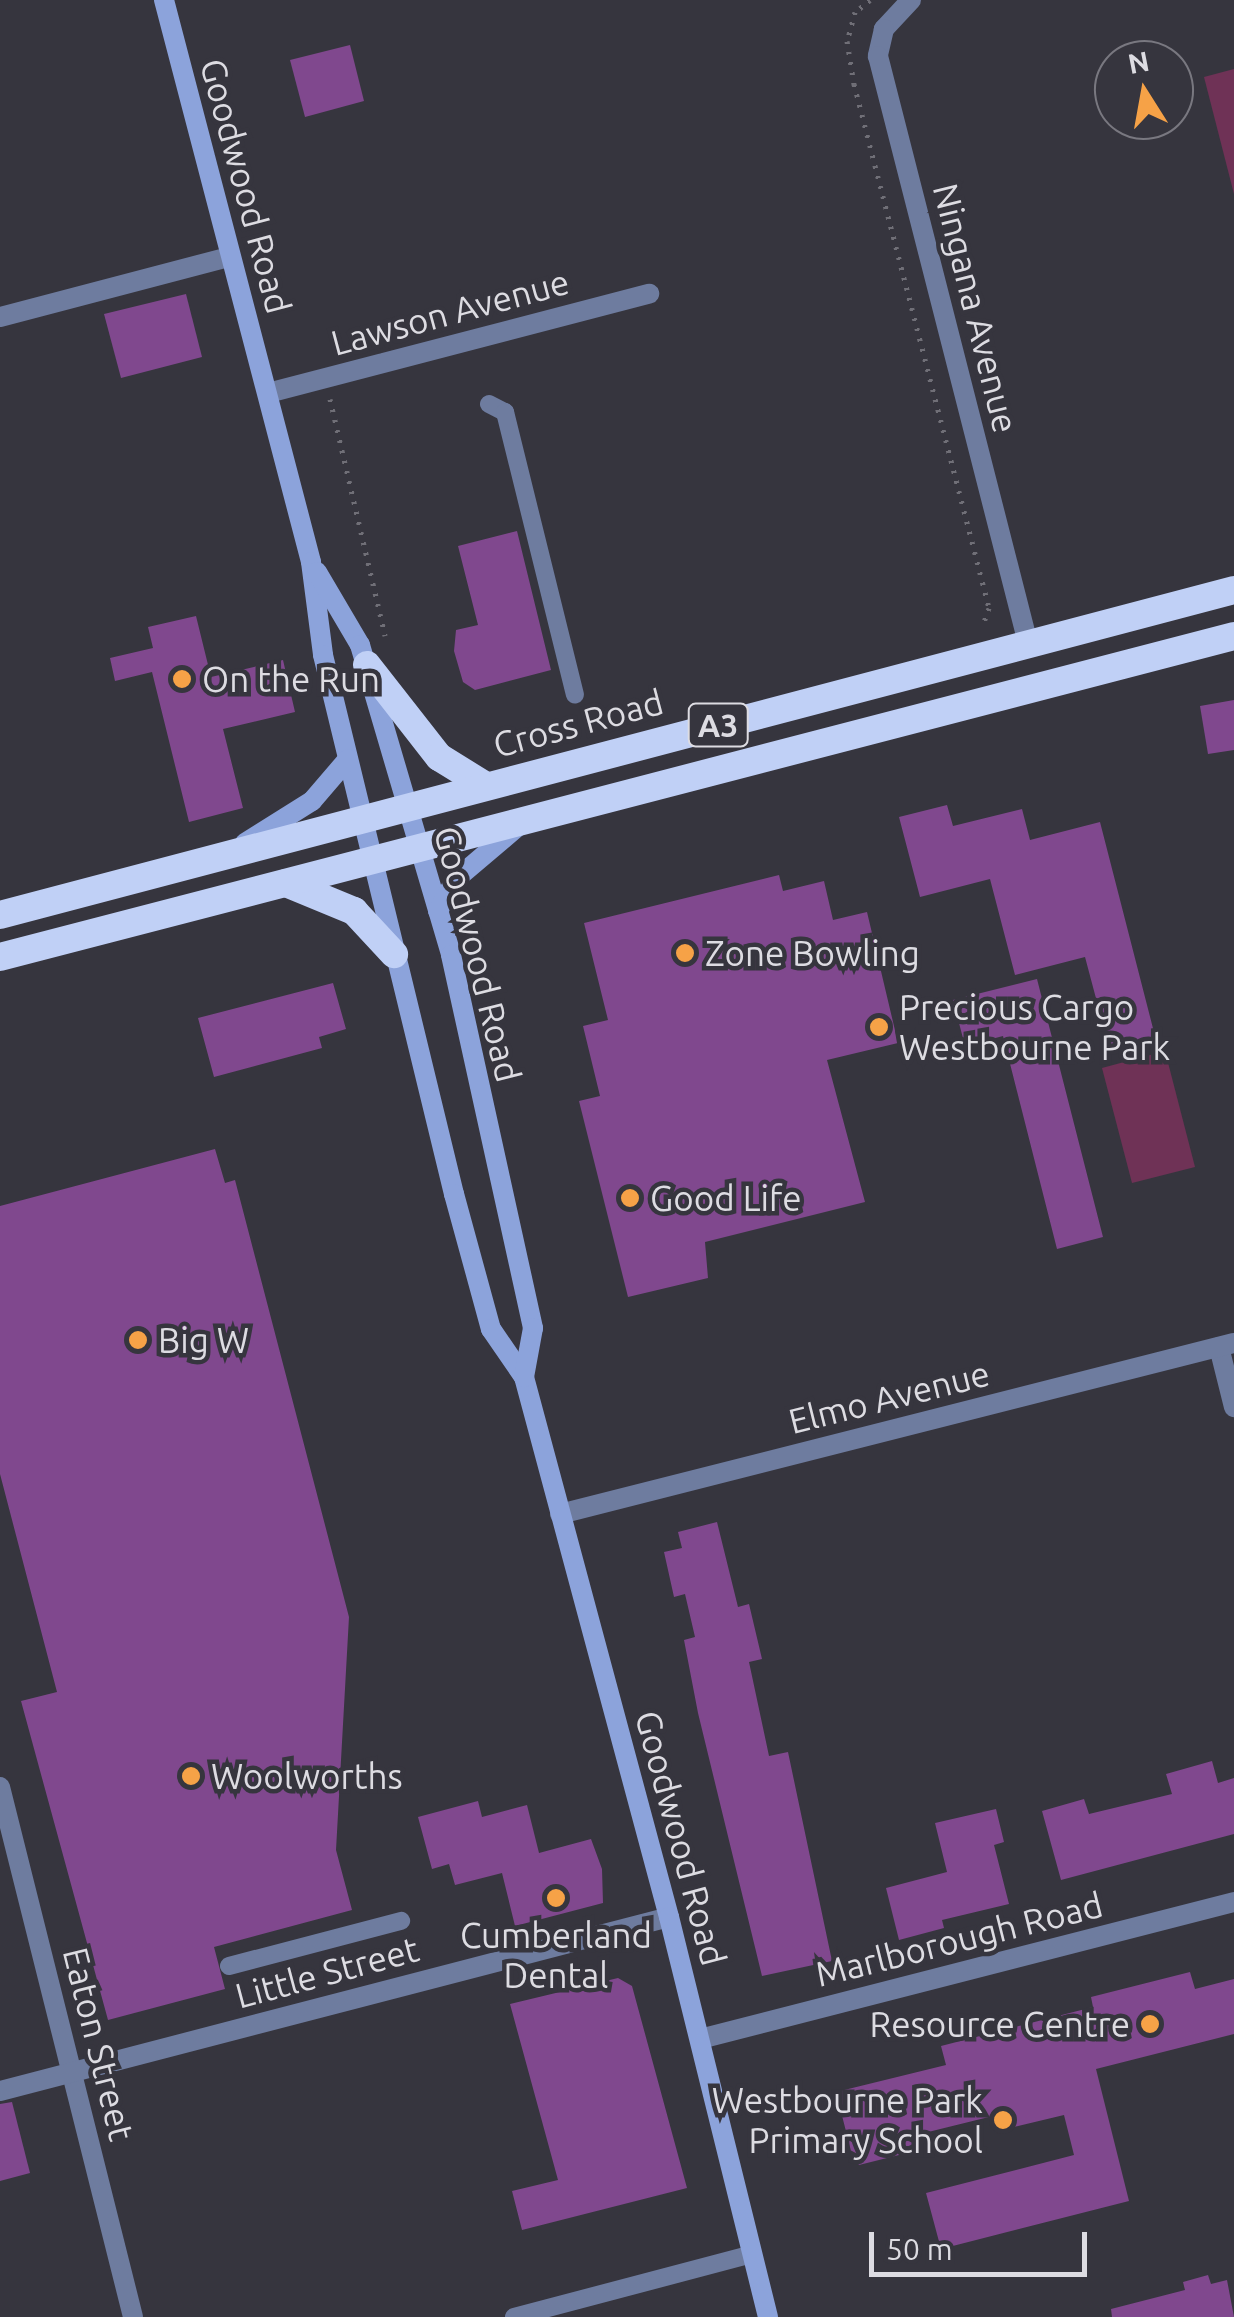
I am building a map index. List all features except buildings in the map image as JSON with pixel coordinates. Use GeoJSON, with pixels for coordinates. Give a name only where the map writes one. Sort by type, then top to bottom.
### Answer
{"type":"FeatureCollection","features":[{"type":"Feature","properties":{"kind":"highway","name":"Cross Road"},"geometry":{"type":"LineString","coordinates":[[0,915],[1234,590]]}},
{"type":"Feature","properties":{"kind":"highway","name":"A3"},"geometry":{"type":"LineString","coordinates":[[0,956],[1234,636]]}},
{"type":"Feature","properties":{"kind":"highway"},"geometry":{"type":"LineString","coordinates":[[1028,643],[1039,685]]}},
{"type":"Feature","properties":{"kind":"highway"},"geometry":{"type":"LineString","coordinates":[[366,666],[439,757],[486,786]]}},
{"type":"Feature","properties":{"kind":"highway"},"geometry":{"type":"LineString","coordinates":[[284,882],[354,910],[394,954]]}},
{"type":"Feature","properties":{"kind":"main road","name":"Goodwood Road"},"geometry":{"type":"LineString","coordinates":[[164,0],[311,562],[323,655],[490,1329],[524,1377]]}},
{"type":"Feature","properties":{"kind":"main road","name":"Goodwood Road"},"geometry":{"type":"LineString","coordinates":[[311,562],[366,666],[438,912],[530,1314],[524,1377],[670,1917],[768,2317]]}},
{"type":"Feature","properties":{"kind":"main road"},"geometry":{"type":"LineString","coordinates":[[222,856],[298,813],[333,783],[348,759]]}},
{"type":"Feature","properties":{"kind":"main road"},"geometry":{"type":"LineString","coordinates":[[438,912],[456,878],[528,818]]}},
{"type":"Feature","properties":{"kind":"street","name":"Ningana Avenue"},"geometry":{"type":"LineString","coordinates":[[911,0],[884,29],[878,56],[1028,643]]}},
{"type":"Feature","properties":{"kind":"street"},"geometry":{"type":"LineString","coordinates":[[0,317],[229,257]]}},
{"type":"Feature","properties":{"kind":"street","name":"Lawson Avenue"},"geometry":{"type":"LineString","coordinates":[[268,394],[649,294]]}},
{"type":"Feature","properties":{"kind":"street"},"geometry":{"type":"LineString","coordinates":[[1226,1345],[1234,1407]]}},
{"type":"Feature","properties":{"kind":"street","name":"Elmo Avenue"},"geometry":{"type":"LineString","coordinates":[[560,1514],[1226,1345]]}},
{"type":"Feature","properties":{"kind":"street","name":"Eaton Street"},"geometry":{"type":"LineString","coordinates":[[0,1787],[134,2317]]}},
{"type":"Feature","properties":{"kind":"street","name":"Marlborough Road"},"geometry":{"type":"LineString","coordinates":[[700,2038],[1234,1902]]}},
{"type":"Feature","properties":{"kind":"street","name":"Little Street"},"geometry":{"type":"LineString","coordinates":[[0,2091],[670,1917]]}},
{"type":"Feature","properties":{"kind":"lane"},"geometry":{"type":"LineString","coordinates":[[489,404],[505,412],[575,694]]}},
{"type":"Feature","properties":{"kind":"lane"},"geometry":{"type":"LineString","coordinates":[[229,1966],[401,1921]]}},
{"type":"Feature","properties":{"kind":"lane"},"geometry":{"type":"LineString","coordinates":[[514,2317],[752,2254]]}},
{"type":"Feature","properties":{"kind":"path"},"geometry":{"type":"LineString","coordinates":[[870,0],[855,12],[847,41],[989,608],[982,628],[966,638]]}},
{"type":"Feature","properties":{"kind":"path"},"geometry":{"type":"LineString","coordinates":[[341,384],[330,398],[331,418],[387,642]]}},
{"type":"Feature","properties":{"kind":"shaded area"},"geometry":{"type":"Polygon","coordinates":[[[1234,69],[1234,194],[1204,77],[1234,69]]]}},
{"type":"Feature","properties":{"kind":"shaded area"},"geometry":{"type":"Polygon","coordinates":[[[1165,1051],[1195,1167],[1132,1183],[1102,1068],[1165,1051]]]}},
{"type":"Feature","properties":{"kind":"place","name":"On the Run"},"geometry":{"type":"Point","coordinates":[182,679]}},
{"type":"Feature","properties":{"kind":"place","name":"Zone Bowling"},"geometry":{"type":"Point","coordinates":[685,953]}},
{"type":"Feature","properties":{"kind":"place","name":"Precious Cargo Westbourne Park"},"geometry":{"type":"Point","coordinates":[879,1027]}},
{"type":"Feature","properties":{"kind":"place","name":"Good Life"},"geometry":{"type":"Point","coordinates":[630,1198]}},
{"type":"Feature","properties":{"kind":"place","name":"Big W"},"geometry":{"type":"Point","coordinates":[138,1340]}},
{"type":"Feature","properties":{"kind":"place","name":"Woolworths"},"geometry":{"type":"Point","coordinates":[191,1776]}},
{"type":"Feature","properties":{"kind":"place","name":"Cumberland Dental"},"geometry":{"type":"Point","coordinates":[556,1898]}},
{"type":"Feature","properties":{"kind":"place","name":"Resource Centre"},"geometry":{"type":"Point","coordinates":[1150,2024]}},
{"type":"Feature","properties":{"kind":"place","name":"Westbourne Park Primary School"},"geometry":{"type":"Point","coordinates":[1003,2120]}}]}
